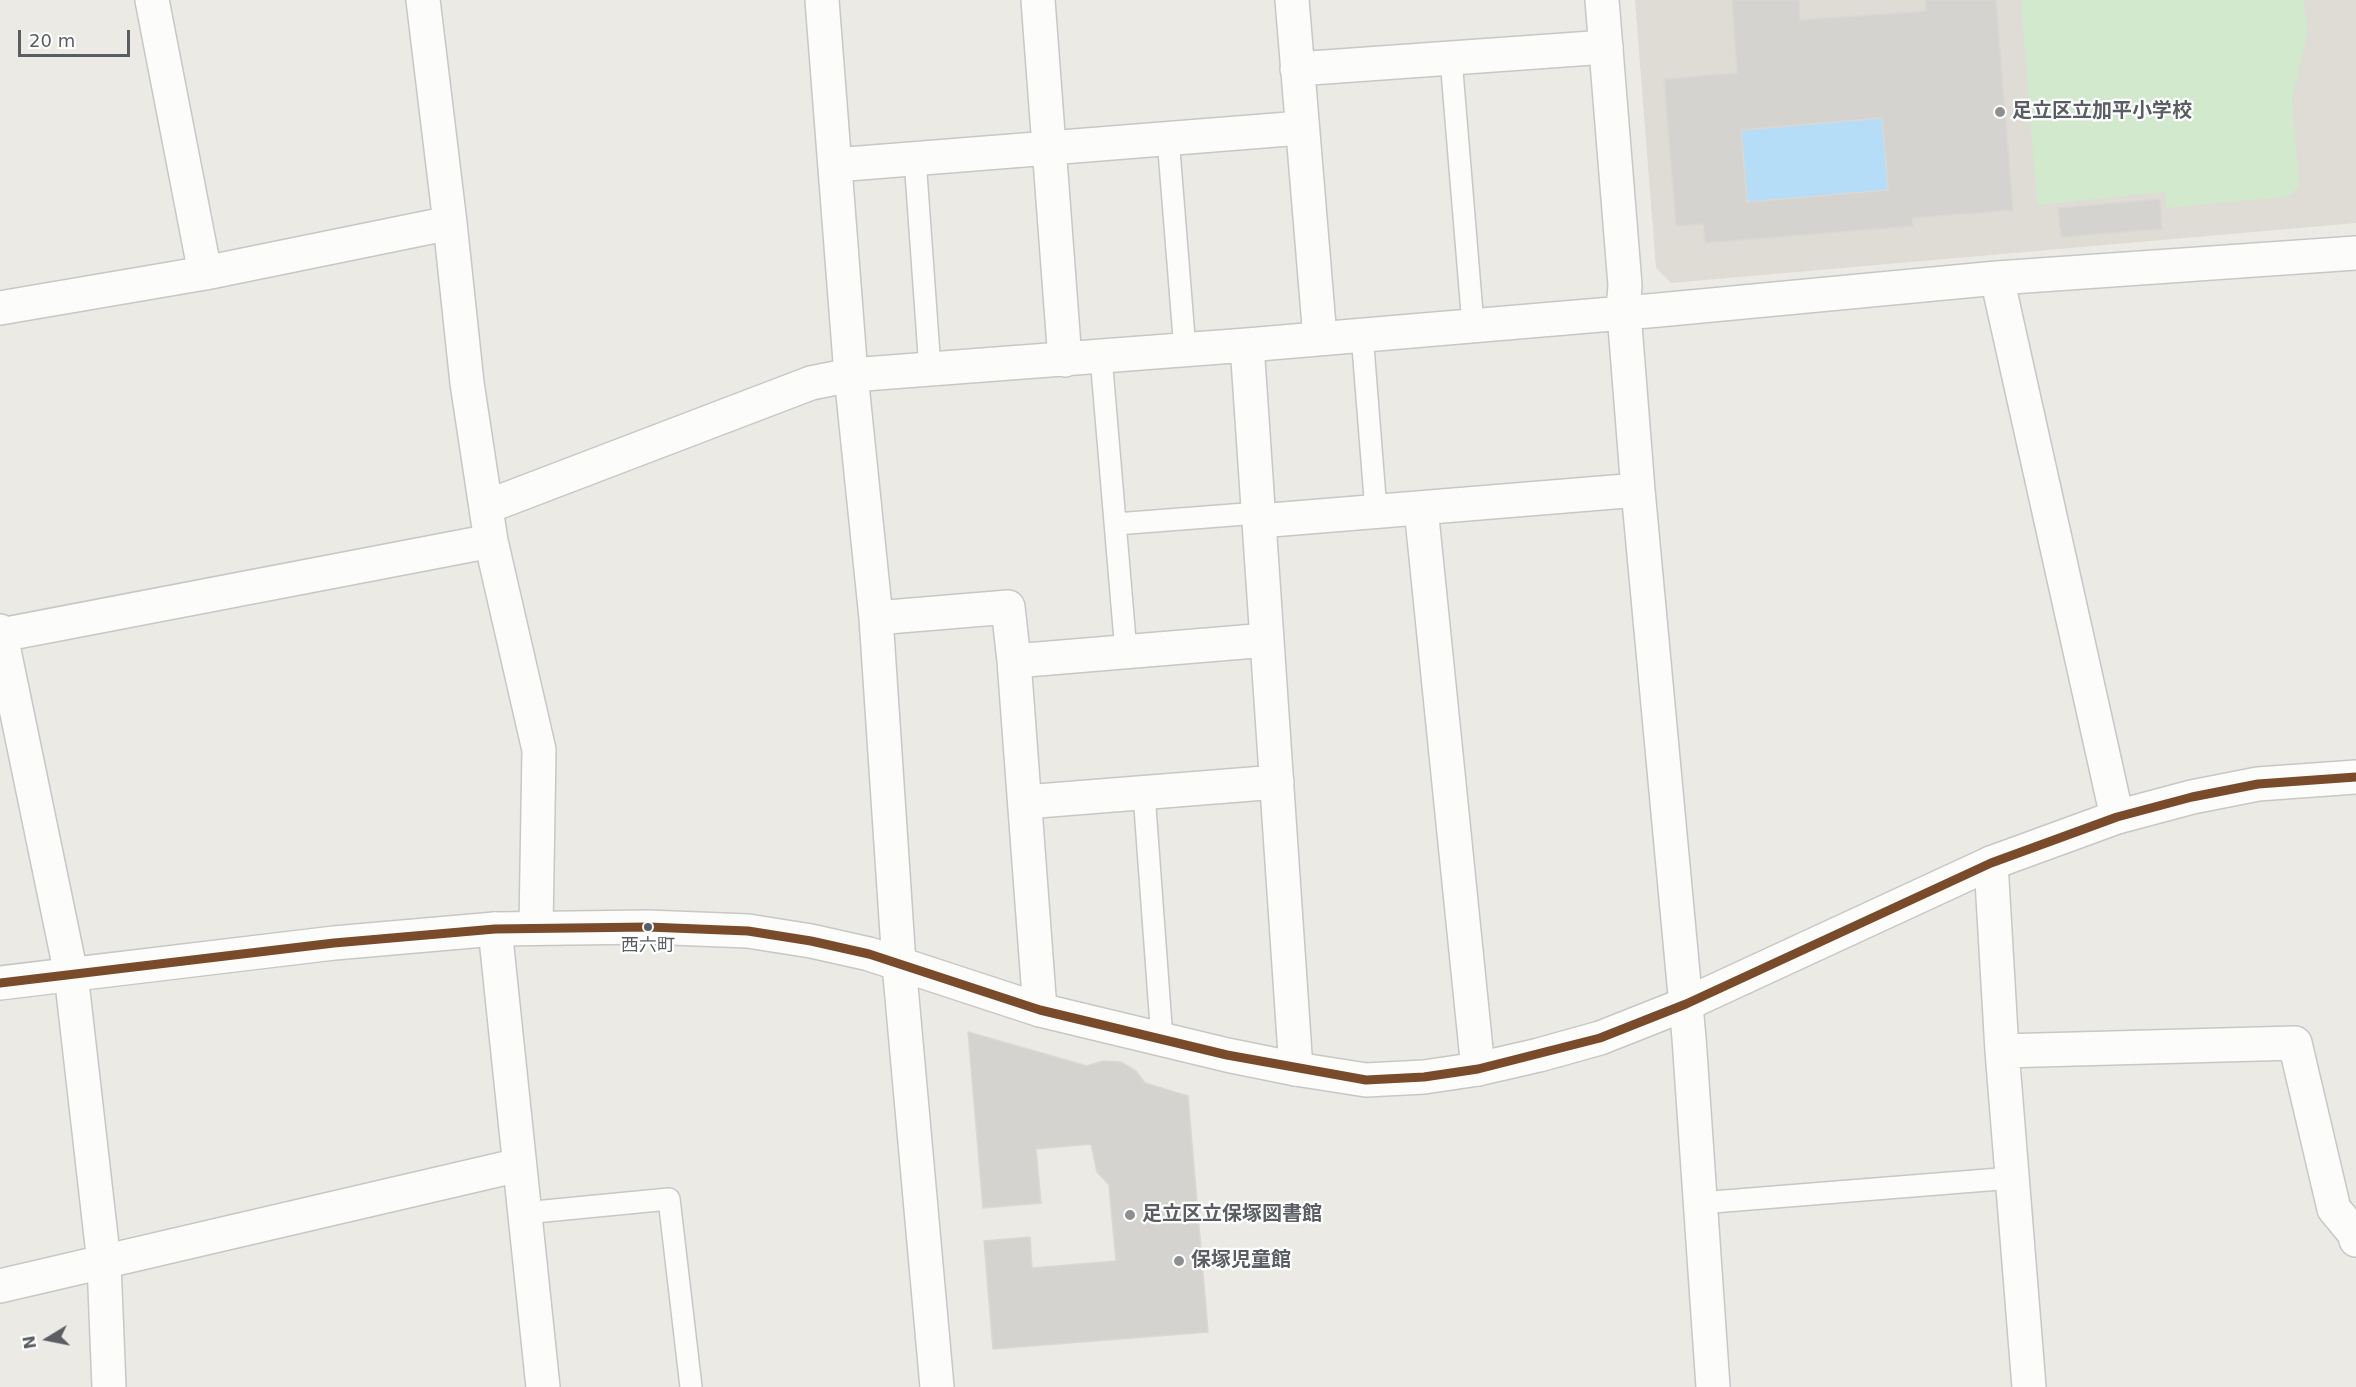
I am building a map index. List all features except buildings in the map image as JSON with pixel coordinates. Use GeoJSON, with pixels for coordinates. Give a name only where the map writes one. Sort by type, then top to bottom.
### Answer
{"type":"FeatureCollection","features":[{"type":"Feature","properties":{"kind":"street"},"geometry":{"type":"LineString","coordinates":[[152,0],[205,273]]}},
{"type":"Feature","properties":{"kind":"street"},"geometry":{"type":"LineString","coordinates":[[423,0],[467,383],[491,541],[539,750],[536,927]]}},
{"type":"Feature","properties":{"kind":"street"},"geometry":{"type":"LineString","coordinates":[[822,0],[852,375],[876,618],[899,964],[937,1387]]}},
{"type":"Feature","properties":{"kind":"street"},"geometry":{"type":"LineString","coordinates":[[1038,0],[1065,360]]}},
{"type":"Feature","properties":{"kind":"street"},"geometry":{"type":"LineString","coordinates":[[1292,0],[1320,338]]}},
{"type":"Feature","properties":{"kind":"street"},"geometry":{"type":"LineString","coordinates":[[1602,0],[1638,490],[1686,1004],[1713,1387]]}},
{"type":"Feature","properties":{"kind":"street"},"geometry":{"type":"LineString","coordinates":[[1297,69],[1606,47]]}},
{"type":"Feature","properties":{"kind":"street"},"geometry":{"type":"LineString","coordinates":[[835,165],[1301,128]]}},
{"type":"Feature","properties":{"kind":"street"},"geometry":{"type":"LineString","coordinates":[[0,308],[205,273],[450,223]]}},
{"type":"Feature","properties":{"kind":"street"},"geometry":{"type":"LineString","coordinates":[[486,507],[811,383],[852,375],[1065,360],[1473,326],[1624,306],[2356,253]]}},
{"type":"Feature","properties":{"kind":"street"},"geometry":{"type":"LineString","coordinates":[[1997,278],[2117,817]]}},
{"type":"Feature","properties":{"kind":"street"},"geometry":{"type":"LineString","coordinates":[[1247,345],[1296,1069]]}},
{"type":"Feature","properties":{"kind":"street"},"geometry":{"type":"LineString","coordinates":[[1259,517],[1421,508],[1638,490]]}},
{"type":"Feature","properties":{"kind":"street"},"geometry":{"type":"LineString","coordinates":[[1421,508],[1478,1069]]}},
{"type":"Feature","properties":{"kind":"street"},"geometry":{"type":"LineString","coordinates":[[1,635],[491,541]]}},
{"type":"Feature","properties":{"kind":"street"},"geometry":{"type":"LineString","coordinates":[[876,618],[1008,607],[1040,1010]]}},
{"type":"Feature","properties":{"kind":"street"},"geometry":{"type":"LineString","coordinates":[[0,631],[71,974],[104,1263],[110,1387]]}},
{"type":"Feature","properties":{"kind":"street"},"geometry":{"type":"LineString","coordinates":[[1014,661],[1267,640]]}},
{"type":"Feature","properties":{"kind":"street"},"geometry":{"type":"LineString","coordinates":[[0,983],[334,943],[495,929],[648,927],[748,931],[811,941],[899,964],[1040,1010],[1296,1069],[1366,1080],[1424,1077],[1478,1069],[1600,1038],[1686,1004],[1990,863],[2117,817],[2192,797],[2258,784],[2356,777]]}},
{"type":"Feature","properties":{"kind":"street"},"geometry":{"type":"LineString","coordinates":[[1025,802],[1277,782]]}},
{"type":"Feature","properties":{"kind":"street"},"geometry":{"type":"LineString","coordinates":[[1990,863],[2002,1051],[2029,1387]]}},
{"type":"Feature","properties":{"kind":"street"},"geometry":{"type":"LineString","coordinates":[[495,929],[543,1387]]}},
{"type":"Feature","properties":{"kind":"street"},"geometry":{"type":"LineString","coordinates":[[2002,1051],[2295,1043],[2334,1209],[2354,1233],[2356,1240]]}},
{"type":"Feature","properties":{"kind":"street"},"geometry":{"type":"LineString","coordinates":[[0,1286],[519,1165]]}},
{"type":"Feature","properties":{"kind":"lane"},"geometry":{"type":"LineString","coordinates":[[1451,59],[1473,326]]}},
{"type":"Feature","properties":{"kind":"lane"},"geometry":{"type":"LineString","coordinates":[[1168,138],[1185,350]]}},
{"type":"Feature","properties":{"kind":"lane"},"geometry":{"type":"LineString","coordinates":[[915,159],[930,369]]}},
{"type":"Feature","properties":{"kind":"lane"},"geometry":{"type":"LineString","coordinates":[[1362,334],[1376,511]]}},
{"type":"Feature","properties":{"kind":"lane"},"geometry":{"type":"LineString","coordinates":[[1101,357],[1126,652]]}},
{"type":"Feature","properties":{"kind":"lane"},"geometry":{"type":"LineString","coordinates":[[1116,524],[1259,517]]}},
{"type":"Feature","properties":{"kind":"lane"},"geometry":{"type":"LineString","coordinates":[[1144,794],[1162,1039]]}},
{"type":"Feature","properties":{"kind":"lane"},"geometry":{"type":"LineString","coordinates":[[1700,1203],[2012,1178]]}},
{"type":"Feature","properties":{"kind":"lane"},"geometry":{"type":"LineString","coordinates":[[524,1213],[669,1199],[692,1387]]}},
{"type":"Feature","properties":{"kind":"shaded area","name":"足立区立加平小学校"},"geometry":{"type":"Polygon","coordinates":[[[1635,0],[2356,0],[2356,223],[1671,283],[1656,268],[1635,0]]]}},
{"type":"Feature","properties":{"kind":"green space"},"geometry":{"type":"Polygon","coordinates":[[[2021,0],[2303,0],[2308,30],[2292,99],[2299,185],[2293,193],[2284,197],[2166,208],[2164,192],[2037,205],[2021,0]]]}},
{"type":"Feature","properties":{"kind":"water"},"geometry":{"type":"Polygon","coordinates":[[[1882,118],[1888,190],[1747,202],[1741,130],[1882,118]]]}},
{"type":"Feature","properties":{"kind":"transit line"},"geometry":{"type":"LineString","coordinates":[[0,983],[334,943],[495,929],[648,927],[748,931],[811,941],[869,954],[1040,1010],[1227,1055],[1366,1080],[1424,1077],[1478,1069],[1600,1038],[1686,1004],[1991,863],[2117,817],[2192,797],[2258,784],[2356,777]]}},
{"type":"Feature","properties":{"kind":"place","name":"足立区立加平小学校"},"geometry":{"type":"Point","coordinates":[2000,112]}},
{"type":"Feature","properties":{"kind":"place","name":"西六町"},"geometry":{"type":"Point","coordinates":[648,927]}},
{"type":"Feature","properties":{"kind":"place","name":"足立区立保塚図書館"},"geometry":{"type":"Point","coordinates":[1130,1215]}},
{"type":"Feature","properties":{"kind":"place","name":"保塚児童館"},"geometry":{"type":"Point","coordinates":[1179,1261]}}]}
